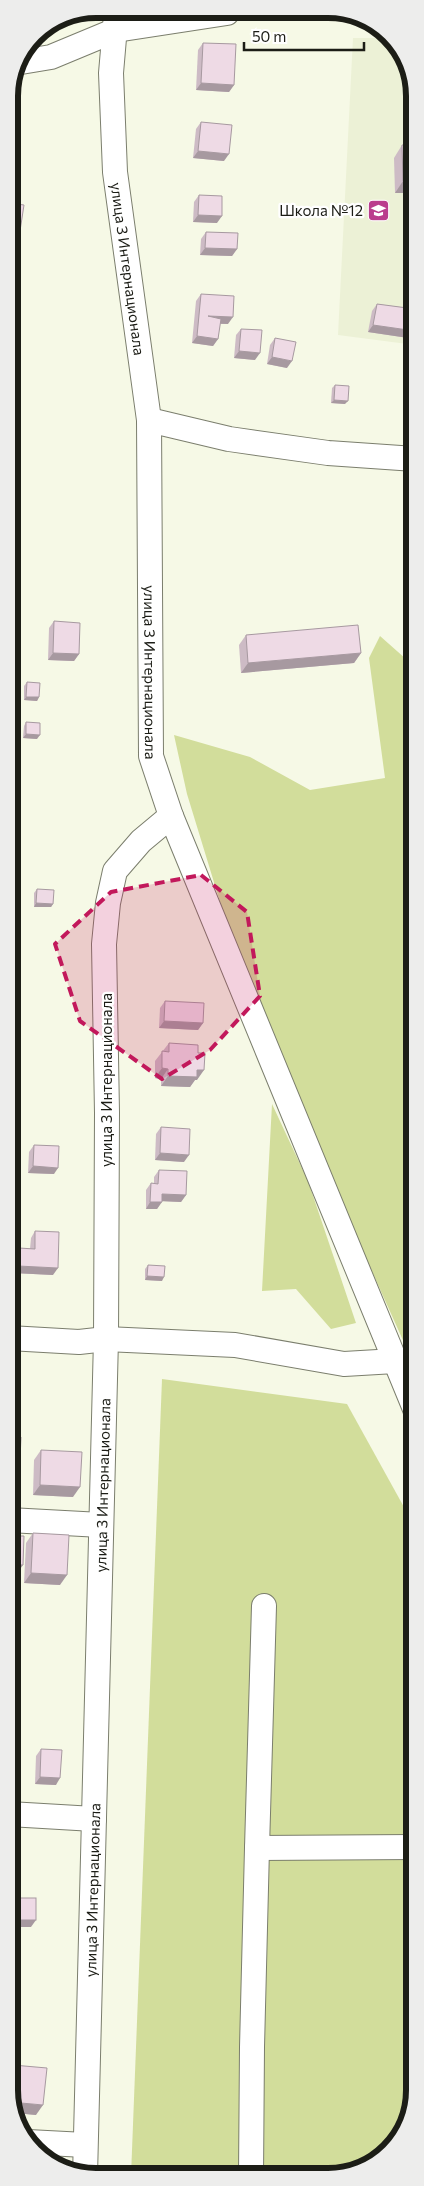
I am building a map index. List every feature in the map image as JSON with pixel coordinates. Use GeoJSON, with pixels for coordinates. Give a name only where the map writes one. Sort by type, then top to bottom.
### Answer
{"type":"FeatureCollection","features":[{"type":"Feature","properties":{"kind":"street"},"geometry":{"type":"LineString","coordinates":[[26,61],[51,57],[116,22],[165,18]]}},
{"type":"Feature","properties":{"kind":"street","name":"улица 3 Интернационала"},"geometry":{"type":"LineString","coordinates":[[85,2167],[106,1339],[107,1113],[104,944],[108,903],[115,870],[141,841],[171,816],[151,756],[149,420],[115,172],[111,73],[116,22]]}},
{"type":"Feature","properties":{"kind":"street"},"geometry":{"type":"LineString","coordinates":[[149,420],[229,439],[328,453],[406,458]]}},
{"type":"Feature","properties":{"kind":"street"},"geometry":{"type":"LineString","coordinates":[[171,816],[406,1388]]}},
{"type":"Feature","properties":{"kind":"street"},"geometry":{"type":"LineString","coordinates":[[18,1339],[79,1342],[106,1339],[235,1345],[344,1364],[394,1361]]}},
{"type":"Feature","properties":{"kind":"street"},"geometry":{"type":"LineString","coordinates":[[18,1520],[101,1525]]}},
{"type":"Feature","properties":{"kind":"street"},"geometry":{"type":"LineString","coordinates":[[251,2168],[252,2047],[264,1606]]}},
{"type":"Feature","properties":{"kind":"street"},"geometry":{"type":"LineString","coordinates":[[18,1815],[94,1819]]}},
{"type":"Feature","properties":{"kind":"street"},"geometry":{"type":"LineString","coordinates":[[257,1848],[406,1847]]}},
{"type":"Feature","properties":{"kind":"street"},"geometry":{"type":"LineString","coordinates":[[38,2143],[85,2145]]}},
{"type":"Feature","properties":{"kind":"highlighted area"},"geometry":{"type":"Polygon","coordinates":[[[201,875],[247,912],[260,996],[210,1050],[162,1079],[80,1021],[55,944],[111,892],[201,875]]]}},
{"type":"Feature","properties":{"kind":"shaded area","name":"Школа №12"},"geometry":{"type":"Polygon","coordinates":[[[353,38],[381,38],[398,61],[406,85],[406,344],[338,335],[353,38]]]}},
{"type":"Feature","properties":{"kind":"green space"},"geometry":{"type":"Polygon","coordinates":[[[380,636],[406,659],[406,1347],[250,1000],[187,794],[174,735],[250,757],[310,790],[385,778],[369,658],[380,636]]]}},
{"type":"Feature","properties":{"kind":"green space"},"geometry":{"type":"Polygon","coordinates":[[[272,1104],[308,1181],[356,1323],[331,1329],[296,1289],[262,1291],[272,1104]]]}},
{"type":"Feature","properties":{"kind":"green space"},"geometry":{"type":"Polygon","coordinates":[[[162,1379],[347,1404],[406,1511],[406,2101],[402,2116],[396,2130],[376,2152],[363,2160],[339,2168],[131,2168],[162,1379]]]}},
{"type":"Feature","properties":{"kind":"building"},"geometry":{"type":"Polygon","coordinates":[[[203,43],[236,44],[234,85],[201,83],[203,43]]]}},
{"type":"Feature","properties":{"kind":"building"},"geometry":{"type":"Polygon","coordinates":[[[201,122],[232,125],[229,154],[198,151],[201,122]]]}},
{"type":"Feature","properties":{"kind":"building"},"geometry":{"type":"Polygon","coordinates":[[[402,145],[406,145],[406,181],[403,181],[402,145]]]}},
{"type":"Feature","properties":{"kind":"building"},"geometry":{"type":"Polygon","coordinates":[[[199,195],[222,196],[222,216],[198,215],[199,195]]]}},
{"type":"Feature","properties":{"kind":"building"},"geometry":{"type":"Polygon","coordinates":[[[18,204],[24,205],[20,231],[18,231],[18,204]]]}},
{"type":"Feature","properties":{"kind":"building"},"geometry":{"type":"Polygon","coordinates":[[[206,232],[238,233],[237,249],[205,248],[206,232]]]}},
{"type":"Feature","properties":{"kind":"building"},"geometry":{"type":"Polygon","coordinates":[[[201,294],[234,296],[233,317],[208,316],[221,319],[218,339],[197,336],[201,294]]]}},
{"type":"Feature","properties":{"kind":"building"},"geometry":{"type":"Polygon","coordinates":[[[377,304],[406,308],[406,330],[373,325],[377,304]]]}},
{"type":"Feature","properties":{"kind":"building"},"geometry":{"type":"Polygon","coordinates":[[[241,329],[262,330],[260,353],[239,351],[241,329]]]}},
{"type":"Feature","properties":{"kind":"building"},"geometry":{"type":"Polygon","coordinates":[[[275,338],[296,342],[292,361],[272,357],[275,338]]]}},
{"type":"Feature","properties":{"kind":"building"},"geometry":{"type":"Polygon","coordinates":[[[335,385],[349,386],[348,401],[334,400],[335,385]]]}},
{"type":"Feature","properties":{"kind":"building"},"geometry":{"type":"Polygon","coordinates":[[[54,621],[80,623],[79,654],[53,653],[54,621]]]}},
{"type":"Feature","properties":{"kind":"building"},"geometry":{"type":"Polygon","coordinates":[[[358,625],[361,653],[248,663],[246,635],[358,625]]]}},
{"type":"Feature","properties":{"kind":"building"},"geometry":{"type":"Polygon","coordinates":[[[27,682],[40,683],[39,697],[26,697],[27,682]]]}},
{"type":"Feature","properties":{"kind":"building"},"geometry":{"type":"Polygon","coordinates":[[[26,722],[40,723],[40,735],[26,734],[26,722]]]}},
{"type":"Feature","properties":{"kind":"building"},"geometry":{"type":"Polygon","coordinates":[[[37,889],[54,890],[53,904],[36,903],[37,889]]]}},
{"type":"Feature","properties":{"kind":"building"},"geometry":{"type":"Polygon","coordinates":[[[165,1001],[204,1003],[203,1023],[164,1021],[165,1001]]]}},
{"type":"Feature","properties":{"kind":"building"},"geometry":{"type":"Polygon","coordinates":[[[169,1043],[198,1045],[198,1053],[205,1053],[204,1070],[197,1070],[197,1077],[168,1076],[168,1069],[162,1068],[162,1051],[169,1052],[169,1043]]]}},
{"type":"Feature","properties":{"kind":"building"},"geometry":{"type":"Polygon","coordinates":[[[161,1127],[190,1129],[189,1155],[160,1153],[161,1127]]]}},
{"type":"Feature","properties":{"kind":"building"},"geometry":{"type":"Polygon","coordinates":[[[34,1145],[59,1146],[58,1168],[33,1166],[34,1145]]]}},
{"type":"Feature","properties":{"kind":"building"},"geometry":{"type":"Polygon","coordinates":[[[159,1170],[187,1171],[186,1195],[162,1194],[162,1202],[150,1202],[151,1183],[158,1184],[159,1170]]]}},
{"type":"Feature","properties":{"kind":"building"},"geometry":{"type":"Polygon","coordinates":[[[35,1231],[59,1232],[58,1268],[18,1266],[19,1248],[35,1249],[35,1231]]]}},
{"type":"Feature","properties":{"kind":"building"},"geometry":{"type":"Polygon","coordinates":[[[148,1265],[165,1266],[164,1277],[147,1276],[148,1265]]]}},
{"type":"Feature","properties":{"kind":"building"},"geometry":{"type":"Polygon","coordinates":[[[18,1437],[21,1437],[19,1482],[18,1437]]]}},
{"type":"Feature","properties":{"kind":"building"},"geometry":{"type":"Polygon","coordinates":[[[41,1450],[82,1452],[80,1487],[40,1485],[41,1450]]]}},
{"type":"Feature","properties":{"kind":"building"},"geometry":{"type":"Polygon","coordinates":[[[33,1533],[69,1535],[67,1575],[31,1573],[33,1533]]]}},
{"type":"Feature","properties":{"kind":"building"},"geometry":{"type":"Polygon","coordinates":[[[18,1536],[24,1536],[23,1565],[18,1565],[18,1536]]]}},
{"type":"Feature","properties":{"kind":"building"},"geometry":{"type":"Polygon","coordinates":[[[41,1749],[62,1750],[60,1778],[40,1777],[41,1749]]]}},
{"type":"Feature","properties":{"kind":"building"},"geometry":{"type":"Polygon","coordinates":[[[18,1898],[36,1898],[36,1920],[18,1920],[18,1898]]]}},
{"type":"Feature","properties":{"kind":"building"},"geometry":{"type":"Polygon","coordinates":[[[18,2065],[47,2068],[43,2105],[18,2103],[18,2065]]]}},
{"type":"Feature","properties":{"kind":"place","name":"Школа №12"},"geometry":{"type":"Point","coordinates":[379,210]}}]}
